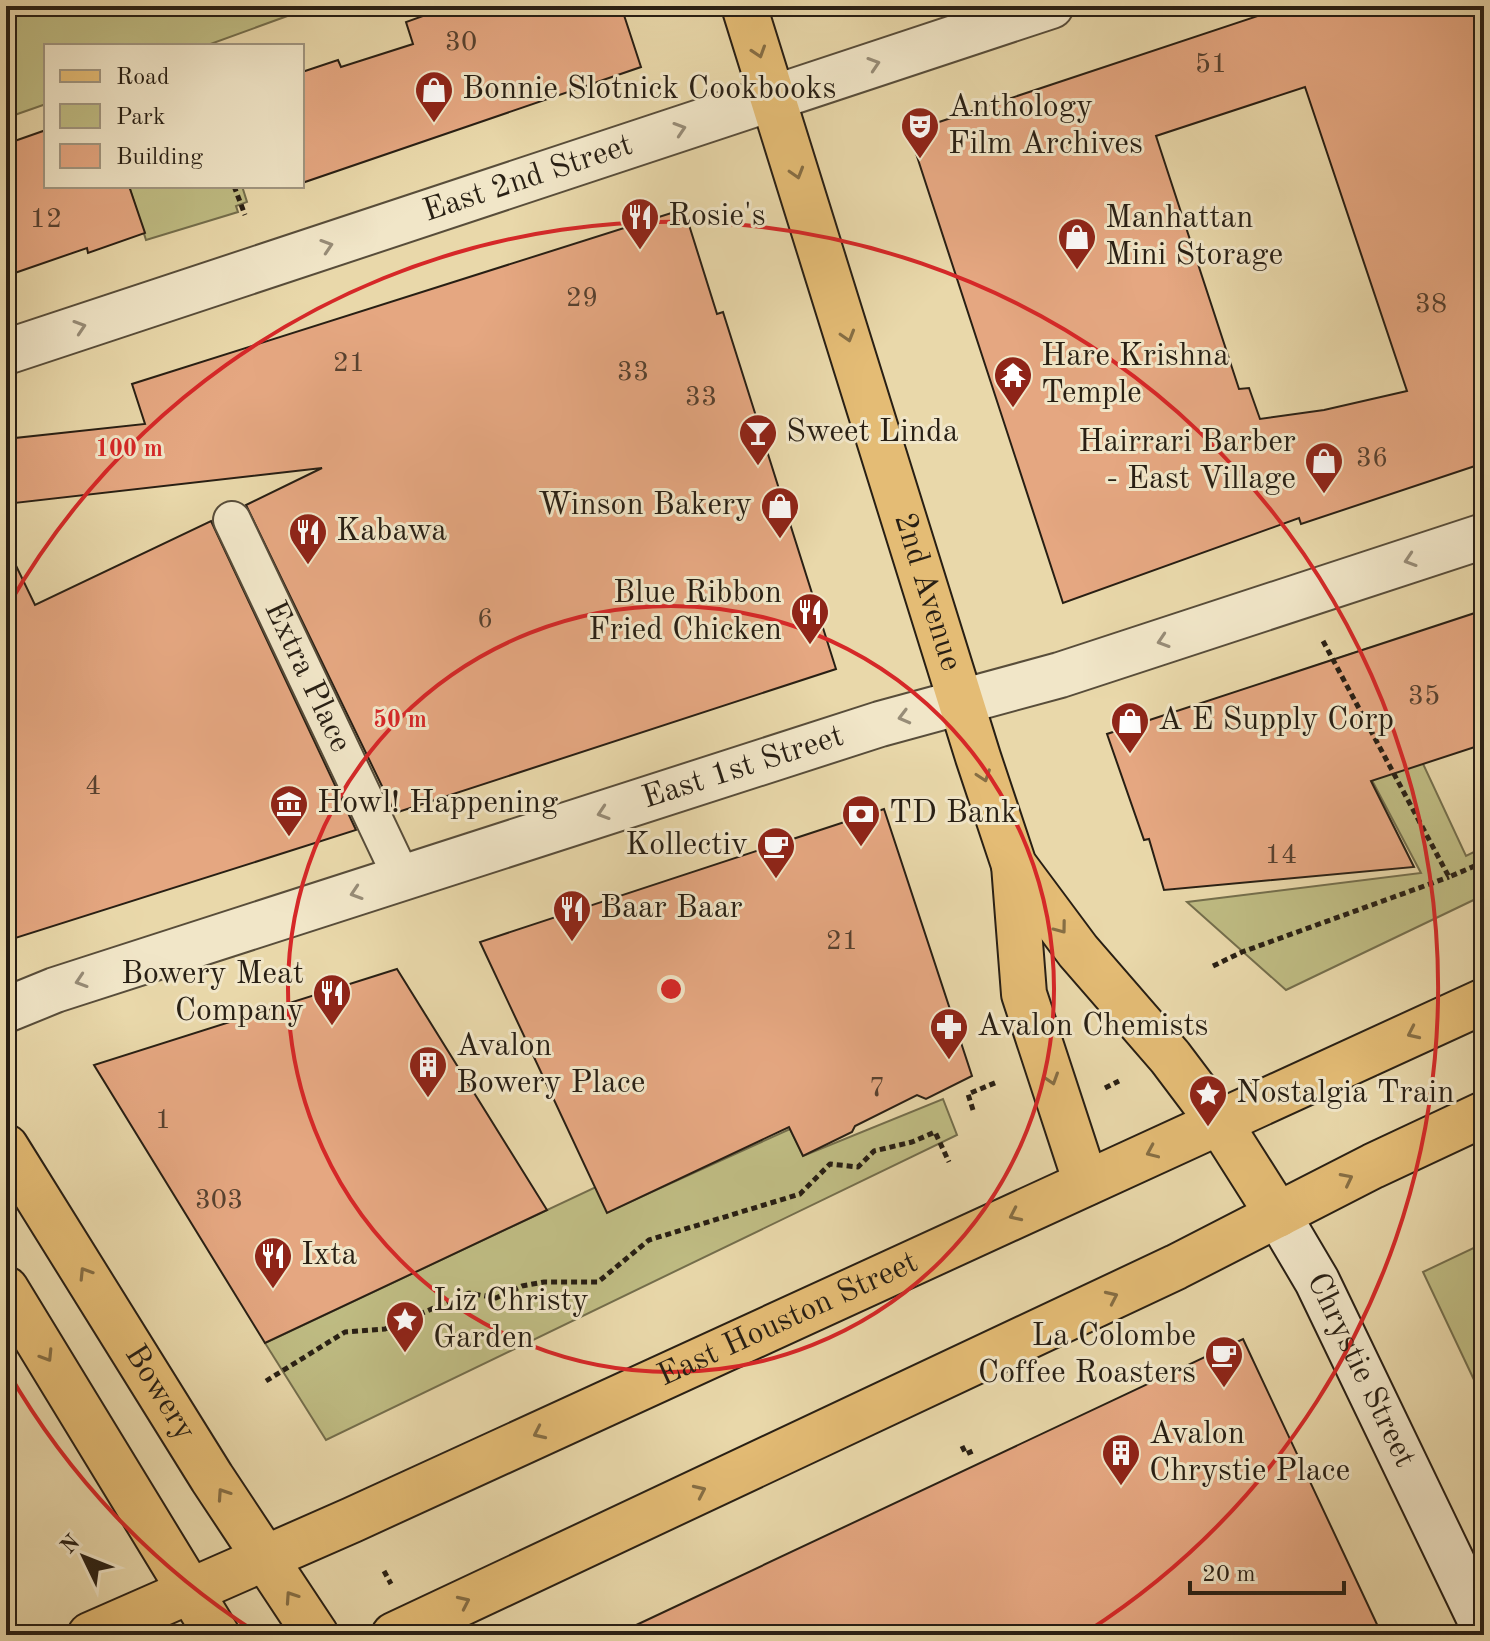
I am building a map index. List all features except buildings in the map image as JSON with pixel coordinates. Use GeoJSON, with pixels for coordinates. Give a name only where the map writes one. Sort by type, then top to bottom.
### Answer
{"type":"FeatureCollection","features":[{"type":"Feature","properties":{"kind":"main road","name":"2nd Avenue"},"geometry":{"type":"LineString","coordinates":[[744,6],[1014,865],[1078,951],[1170,1057],[1219,1122]]}},
{"type":"Feature","properties":{"kind":"main road"},"geometry":{"type":"LineString","coordinates":[[1014,865],[1024,994],[1086,1183]]}},
{"type":"Feature","properties":{"kind":"main road","name":"East Houston Street"},"geometry":{"type":"LineString","coordinates":[[90,1635],[265,1559],[1484,1001]]}},
{"type":"Feature","properties":{"kind":"main road"},"geometry":{"type":"LineString","coordinates":[[394,1635],[1176,1267],[1373,1166],[1484,1114]]}},
{"type":"Feature","properties":{"kind":"main road","name":"Chrystie Street"},"geometry":{"type":"LineString","coordinates":[[1219,1122],[1278,1215]]}},
{"type":"Feature","properties":{"kind":"main road","name":"Bowery"},"geometry":{"type":"LineString","coordinates":[[6,1147],[316,1635]]}},
{"type":"Feature","properties":{"kind":"main road"},"geometry":{"type":"LineString","coordinates":[[6,1289],[217,1635]]}},
{"type":"Feature","properties":{"kind":"street","name":"East 2nd Street"},"geometry":{"type":"LineString","coordinates":[[6,352],[1051,6]]}},
{"type":"Feature","properties":{"kind":"street","name":"Extra Place"},"geometry":{"type":"LineString","coordinates":[[232,520],[402,878]]}},
{"type":"Feature","properties":{"kind":"street","name":"East 1st Street"},"geometry":{"type":"LineString","coordinates":[[6,1010],[55,990],[880,724],[1060,675],[1484,536]]}},
{"type":"Feature","properties":{"kind":"street","name":"Chrystie Street"},"geometry":{"type":"LineString","coordinates":[[1278,1215],[1317,1281],[1484,1628]]}},
{"type":"Feature","properties":{"kind":"path"},"geometry":{"type":"LineString","coordinates":[[235,188],[245,215]]}},
{"type":"Feature","properties":{"kind":"path"},"geometry":{"type":"LineString","coordinates":[[1323,641],[1449,877]]}},
{"type":"Feature","properties":{"kind":"path"},"geometry":{"type":"LineString","coordinates":[[1213,966],[1242,952],[1484,862]]}},
{"type":"Feature","properties":{"kind":"path"},"geometry":{"type":"LineString","coordinates":[[973,1110],[968,1094],[997,1082]]}},
{"type":"Feature","properties":{"kind":"path"},"geometry":{"type":"LineString","coordinates":[[266,1381],[345,1332],[385,1329],[469,1293],[496,1298],[533,1284],[598,1282],[649,1240],[800,1194],[830,1164],[858,1167],[874,1151],[912,1142],[935,1132],[949,1162]]}},
{"type":"Feature","properties":{"kind":"path"},"geometry":{"type":"LineString","coordinates":[[962,1446],[966,1454],[975,1450]]}},
{"type":"Feature","properties":{"kind":"path"},"geometry":{"type":"LineString","coordinates":[[384,1571],[392,1585]]}},
{"type":"Feature","properties":{"kind":"green space"},"geometry":{"type":"Polygon","coordinates":[[[6,6],[315,6],[210,44],[44,44],[44,105],[6,118],[6,6]]]}},
{"type":"Feature","properties":{"kind":"green space"},"geometry":{"type":"Polygon","coordinates":[[[130,188],[243,188],[247,202],[236,206],[238,212],[146,240],[130,188]]]}},
{"type":"Feature","properties":{"kind":"green space"},"geometry":{"type":"Polygon","coordinates":[[[1369,648],[1466,856],[1484,847],[1484,895],[1286,990],[1187,902],[1421,873],[1312,667],[1369,648]]]}},
{"type":"Feature","properties":{"kind":"green space"},"geometry":{"type":"Polygon","coordinates":[[[943,1099],[957,1135],[326,1440],[265,1343],[598,1186],[610,1211],[790,1129],[803,1156],[943,1099]]]}},
{"type":"Feature","properties":{"kind":"green space"},"geometry":{"type":"Polygon","coordinates":[[[1484,1243],[1484,1401],[1423,1272],[1484,1243]]]}},
{"type":"Feature","properties":{"kind":"place","name":"Bonnie Slotnick Cookbooks"},"geometry":{"type":"Point","coordinates":[434,124]}},
{"type":"Feature","properties":{"kind":"place","name":"Anthology Film Archives"},"geometry":{"type":"Point","coordinates":[920,160]}},
{"type":"Feature","properties":{"kind":"place","name":"Rosie's"},"geometry":{"type":"Point","coordinates":[640,251]}},
{"type":"Feature","properties":{"kind":"place","name":"Manhattan Mini Storage"},"geometry":{"type":"Point","coordinates":[1077,271]}},
{"type":"Feature","properties":{"kind":"place","name":"Hare Krishna Temple"},"geometry":{"type":"Point","coordinates":[1013,409]}},
{"type":"Feature","properties":{"kind":"place","name":"Sweet Linda"},"geometry":{"type":"Point","coordinates":[758,467]}},
{"type":"Feature","properties":{"kind":"place","name":"Hairrari Barber - East Village"},"geometry":{"type":"Point","coordinates":[1324,495]}},
{"type":"Feature","properties":{"kind":"place","name":"Winson Bakery"},"geometry":{"type":"Point","coordinates":[780,540]}},
{"type":"Feature","properties":{"kind":"place","name":"Kabawa"},"geometry":{"type":"Point","coordinates":[308,566]}},
{"type":"Feature","properties":{"kind":"place","name":"Blue Ribbon Fried Chicken"},"geometry":{"type":"Point","coordinates":[810,646]}},
{"type":"Feature","properties":{"kind":"place","name":"A E Supply Corp"},"geometry":{"type":"Point","coordinates":[1130,755]}},
{"type":"Feature","properties":{"kind":"place","name":"Howl! Happening"},"geometry":{"type":"Point","coordinates":[289,838]}},
{"type":"Feature","properties":{"kind":"place","name":"TD Bank"},"geometry":{"type":"Point","coordinates":[861,848]}},
{"type":"Feature","properties":{"kind":"place","name":"Kollectiv"},"geometry":{"type":"Point","coordinates":[776,880]}},
{"type":"Feature","properties":{"kind":"place","name":"Baar Baar"},"geometry":{"type":"Point","coordinates":[572,943]}},
{"type":"Feature","properties":{"kind":"place","name":"Bowery Meat Company"},"geometry":{"type":"Point","coordinates":[332,1027]}},
{"type":"Feature","properties":{"kind":"place","name":"Avalon Chemists"},"geometry":{"type":"Point","coordinates":[949,1061]}},
{"type":"Feature","properties":{"kind":"place","name":"Avalon Bowery Place"},"geometry":{"type":"Point","coordinates":[428,1099]}},
{"type":"Feature","properties":{"kind":"place","name":"Nostalgia Train"},"geometry":{"type":"Point","coordinates":[1208,1128]}},
{"type":"Feature","properties":{"kind":"place","name":"Ixta"},"geometry":{"type":"Point","coordinates":[273,1290]}},
{"type":"Feature","properties":{"kind":"place","name":"Liz Christy Garden"},"geometry":{"type":"Point","coordinates":[405,1354]}},
{"type":"Feature","properties":{"kind":"place","name":"La Colombe Coffee Roasters"},"geometry":{"type":"Point","coordinates":[1224,1389]}},
{"type":"Feature","properties":{"kind":"place","name":"Avalon Chrystie Place"},"geometry":{"type":"Point","coordinates":[1121,1487]}}]}
